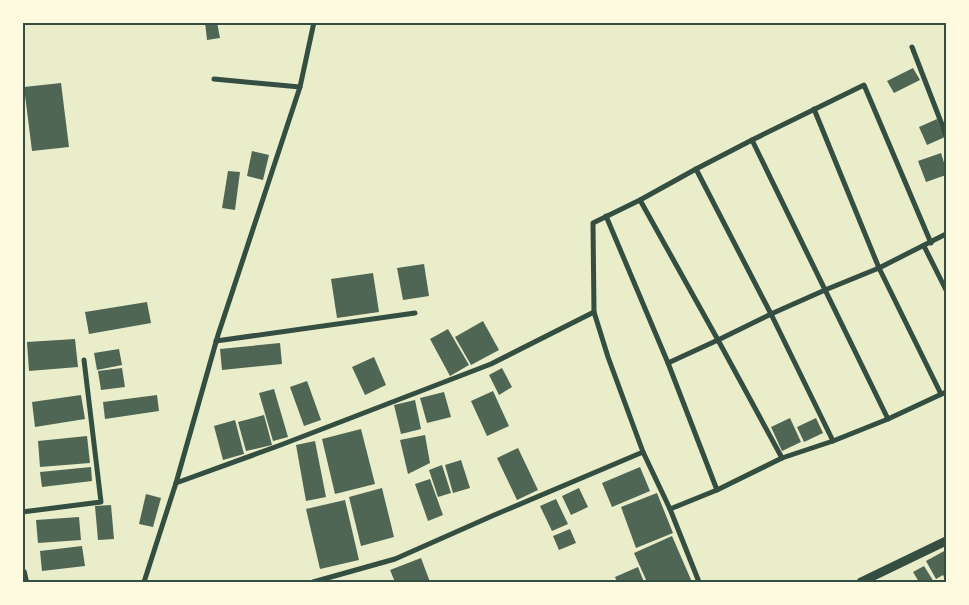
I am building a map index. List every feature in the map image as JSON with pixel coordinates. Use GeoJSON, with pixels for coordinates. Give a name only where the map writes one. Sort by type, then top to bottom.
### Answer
{"type":"FeatureCollection","features":[{"type":"Feature","properties":{"kind":"main road"},"geometry":{"type":"LineString","coordinates":[[22,573],[24,582]]}},
{"type":"Feature","properties":{"kind":"street"},"geometry":{"type":"LineString","coordinates":[[144,582],[176,483],[216,340],[300,87],[314,22]]}},
{"type":"Feature","properties":{"kind":"street"},"geometry":{"type":"LineString","coordinates":[[912,47],[946,135]]}},
{"type":"Feature","properties":{"kind":"street"},"geometry":{"type":"LineString","coordinates":[[214,79],[300,87]]}},
{"type":"Feature","properties":{"kind":"street"},"geometry":{"type":"LineString","coordinates":[[699,582],[670,509],[643,452],[608,357],[594,312],[593,224],[752,140],[864,85],[931,243]]}},
{"type":"Feature","properties":{"kind":"street"},"geometry":{"type":"LineString","coordinates":[[670,509],[717,490],[782,458],[833,441],[944,393],[879,268],[814,110]]}},
{"type":"Feature","properties":{"kind":"street"},"geometry":{"type":"LineString","coordinates":[[752,140],[888,418]]}},
{"type":"Feature","properties":{"kind":"street"},"geometry":{"type":"LineString","coordinates":[[696,169],[771,314],[833,441]]}},
{"type":"Feature","properties":{"kind":"street"},"geometry":{"type":"LineString","coordinates":[[640,200],[782,458]]}},
{"type":"Feature","properties":{"kind":"street"},"geometry":{"type":"LineString","coordinates":[[606,216],[668,363],[717,490]]}},
{"type":"Feature","properties":{"kind":"street"},"geometry":{"type":"LineString","coordinates":[[668,363],[771,314],[879,268],[946,234]]}},
{"type":"Feature","properties":{"kind":"street"},"geometry":{"type":"LineString","coordinates":[[924,246],[946,290]]}},
{"type":"Feature","properties":{"kind":"street"},"geometry":{"type":"LineString","coordinates":[[176,483],[288,443],[491,364],[594,312]]}},
{"type":"Feature","properties":{"kind":"street"},"geometry":{"type":"LineString","coordinates":[[216,340],[415,313]]}},
{"type":"Feature","properties":{"kind":"street"},"geometry":{"type":"LineString","coordinates":[[22,512],[100,502],[84,360]]}},
{"type":"Feature","properties":{"kind":"street"},"geometry":{"type":"LineString","coordinates":[[313,582],[395,559],[643,452]]}},
{"type":"Feature","properties":{"kind":"street"},"geometry":{"type":"LineString","coordinates":[[861,582],[946,541]]}},
{"type":"Feature","properties":{"kind":"building"},"geometry":{"type":"Polygon","coordinates":[[[205,22],[217,22],[220,38],[207,40],[205,22]]]}},
{"type":"Feature","properties":{"kind":"building"},"geometry":{"type":"Polygon","coordinates":[[[913,68],[920,80],[894,93],[887,81],[913,68]]]}},
{"type":"Feature","properties":{"kind":"building"},"geometry":{"type":"Polygon","coordinates":[[[61,83],[69,147],[32,151],[24,87],[61,83]]]}},
{"type":"Feature","properties":{"kind":"building"},"geometry":{"type":"Polygon","coordinates":[[[937,119],[945,137],[927,145],[919,127],[937,119]]]}},
{"type":"Feature","properties":{"kind":"building"},"geometry":{"type":"Polygon","coordinates":[[[252,151],[269,155],[263,180],[247,176],[252,151]]]}},
{"type":"Feature","properties":{"kind":"building"},"geometry":{"type":"Polygon","coordinates":[[[941,153],[946,175],[926,182],[918,161],[941,153]]]}},
{"type":"Feature","properties":{"kind":"building"},"geometry":{"type":"Polygon","coordinates":[[[228,171],[240,172],[235,210],[222,208],[228,171]]]}},
{"type":"Feature","properties":{"kind":"building"},"geometry":{"type":"Polygon","coordinates":[[[424,264],[429,296],[403,300],[397,268],[424,264]]]}},
{"type":"Feature","properties":{"kind":"building"},"geometry":{"type":"Polygon","coordinates":[[[373,273],[379,312],[337,318],[331,279],[373,273]]]}},
{"type":"Feature","properties":{"kind":"building"},"geometry":{"type":"Polygon","coordinates":[[[147,302],[151,323],[89,334],[85,312],[147,302]]]}},
{"type":"Feature","properties":{"kind":"building"},"geometry":{"type":"Polygon","coordinates":[[[483,321],[499,350],[471,365],[455,337],[483,321]]]}},
{"type":"Feature","properties":{"kind":"building"},"geometry":{"type":"Polygon","coordinates":[[[448,329],[469,365],[450,376],[430,339],[448,329]]]}},
{"type":"Feature","properties":{"kind":"building"},"geometry":{"type":"Polygon","coordinates":[[[75,339],[78,367],[29,371],[27,342],[75,339]]]}},
{"type":"Feature","properties":{"kind":"building"},"geometry":{"type":"Polygon","coordinates":[[[280,343],[282,364],[222,370],[220,349],[280,343]]]}},
{"type":"Feature","properties":{"kind":"building"},"geometry":{"type":"Polygon","coordinates":[[[119,349],[122,365],[97,370],[94,353],[119,349]]]}},
{"type":"Feature","properties":{"kind":"building"},"geometry":{"type":"Polygon","coordinates":[[[374,357],[386,385],[365,395],[352,367],[374,357]]]}},
{"type":"Feature","properties":{"kind":"building"},"geometry":{"type":"Polygon","coordinates":[[[122,368],[125,387],[101,390],[98,371],[122,368]]]}},
{"type":"Feature","properties":{"kind":"building"},"geometry":{"type":"Polygon","coordinates":[[[502,368],[512,387],[499,395],[489,375],[502,368]]]}},
{"type":"Feature","properties":{"kind":"building"},"geometry":{"type":"Polygon","coordinates":[[[307,381],[321,420],[304,426],[290,387],[307,381]]]}},
{"type":"Feature","properties":{"kind":"building"},"geometry":{"type":"Polygon","coordinates":[[[274,389],[288,437],[273,441],[259,393],[274,389]]]}},
{"type":"Feature","properties":{"kind":"building"},"geometry":{"type":"Polygon","coordinates":[[[493,391],[509,426],[487,436],[471,401],[493,391]]]}},
{"type":"Feature","properties":{"kind":"building"},"geometry":{"type":"Polygon","coordinates":[[[444,392],[451,417],[427,423],[420,398],[444,392]]]}},
{"type":"Feature","properties":{"kind":"building"},"geometry":{"type":"Polygon","coordinates":[[[81,395],[85,419],[35,427],[32,402],[81,395]]]}},
{"type":"Feature","properties":{"kind":"building"},"geometry":{"type":"Polygon","coordinates":[[[157,395],[159,411],[105,419],[103,402],[157,395]]]}},
{"type":"Feature","properties":{"kind":"building"},"geometry":{"type":"Polygon","coordinates":[[[415,400],[421,429],[401,434],[394,405],[415,400]]]}},
{"type":"Feature","properties":{"kind":"building"},"geometry":{"type":"Polygon","coordinates":[[[264,415],[272,445],[246,451],[238,422],[264,415]]]}},
{"type":"Feature","properties":{"kind":"building"},"geometry":{"type":"Polygon","coordinates":[[[790,418],[801,442],[782,451],[771,427],[790,418]]]}},
{"type":"Feature","properties":{"kind":"building"},"geometry":{"type":"Polygon","coordinates":[[[816,418],[823,433],[804,442],[797,427],[816,418]]]}},
{"type":"Feature","properties":{"kind":"building"},"geometry":{"type":"Polygon","coordinates":[[[235,420],[244,454],[223,460],[214,426],[235,420]]]}},
{"type":"Feature","properties":{"kind":"building"},"geometry":{"type":"Polygon","coordinates":[[[361,429],[375,484],[335,494],[322,439],[361,429]]]}},
{"type":"Feature","properties":{"kind":"building"},"geometry":{"type":"Polygon","coordinates":[[[425,435],[430,463],[408,474],[400,440],[425,435]]]}},
{"type":"Feature","properties":{"kind":"building"},"geometry":{"type":"Polygon","coordinates":[[[87,436],[90,463],[40,467],[38,441],[87,436]]]}},
{"type":"Feature","properties":{"kind":"building"},"geometry":{"type":"Polygon","coordinates":[[[315,441],[326,497],[306,501],[296,445],[315,441]]]}},
{"type":"Feature","properties":{"kind":"building"},"geometry":{"type":"Polygon","coordinates":[[[518,448],[538,490],[517,500],[497,458],[518,448]]]}},
{"type":"Feature","properties":{"kind":"building"},"geometry":{"type":"Polygon","coordinates":[[[461,460],[470,488],[453,493],[445,465],[461,460]]]}},
{"type":"Feature","properties":{"kind":"building"},"geometry":{"type":"Polygon","coordinates":[[[442,465],[451,493],[438,497],[429,470],[442,465]]]}},
{"type":"Feature","properties":{"kind":"building"},"geometry":{"type":"Polygon","coordinates":[[[91,467],[92,481],[42,487],[40,472],[91,467]]]}},
{"type":"Feature","properties":{"kind":"building"},"geometry":{"type":"Polygon","coordinates":[[[640,467],[650,491],[612,507],[602,483],[640,467]]]}},
{"type":"Feature","properties":{"kind":"building"},"geometry":{"type":"Polygon","coordinates":[[[430,479],[443,515],[428,521],[415,484],[430,479]]]}},
{"type":"Feature","properties":{"kind":"building"},"geometry":{"type":"Polygon","coordinates":[[[382,488],[394,537],[361,546],[349,497],[382,488]]]}},
{"type":"Feature","properties":{"kind":"building"},"geometry":{"type":"Polygon","coordinates":[[[579,488],[588,507],[571,515],[562,496],[579,488]]]}},
{"type":"Feature","properties":{"kind":"building"},"geometry":{"type":"Polygon","coordinates":[[[657,493],[673,533],[636,548],[621,507],[657,493]]]}},
{"type":"Feature","properties":{"kind":"building"},"geometry":{"type":"Polygon","coordinates":[[[146,494],[161,498],[153,527],[139,524],[146,494]]]}},
{"type":"Feature","properties":{"kind":"building"},"geometry":{"type":"Polygon","coordinates":[[[556,499],[568,524],[552,531],[540,506],[556,499]]]}},
{"type":"Feature","properties":{"kind":"building"},"geometry":{"type":"Polygon","coordinates":[[[345,500],[359,560],[320,569],[306,509],[345,500]]]}},
{"type":"Feature","properties":{"kind":"building"},"geometry":{"type":"Polygon","coordinates":[[[111,505],[114,539],[98,540],[95,506],[111,505]]]}},
{"type":"Feature","properties":{"kind":"building"},"geometry":{"type":"Polygon","coordinates":[[[79,517],[81,540],[38,543],[36,520],[79,517]]]}},
{"type":"Feature","properties":{"kind":"building"},"geometry":{"type":"Polygon","coordinates":[[[570,529],[576,543],[559,550],[553,536],[570,529]]]}},
{"type":"Feature","properties":{"kind":"building"},"geometry":{"type":"Polygon","coordinates":[[[672,536],[692,582],[647,582],[634,553],[672,536]]]}},
{"type":"Feature","properties":{"kind":"building"},"geometry":{"type":"Polygon","coordinates":[[[82,546],[85,566],[42,571],[40,551],[82,546]]]}},
{"type":"Feature","properties":{"kind":"building"},"geometry":{"type":"Polygon","coordinates":[[[946,550],[946,581],[943,575],[936,579],[926,561],[946,550]]]}},
{"type":"Feature","properties":{"kind":"building"},"geometry":{"type":"Polygon","coordinates":[[[421,558],[430,582],[395,582],[390,570],[421,558]]]}},
{"type":"Feature","properties":{"kind":"building"},"geometry":{"type":"Polygon","coordinates":[[[924,566],[934,582],[919,582],[913,572],[924,566]]]}},
{"type":"Feature","properties":{"kind":"building"},"geometry":{"type":"Polygon","coordinates":[[[638,567],[644,582],[617,582],[615,577],[638,567]]]}}]}
